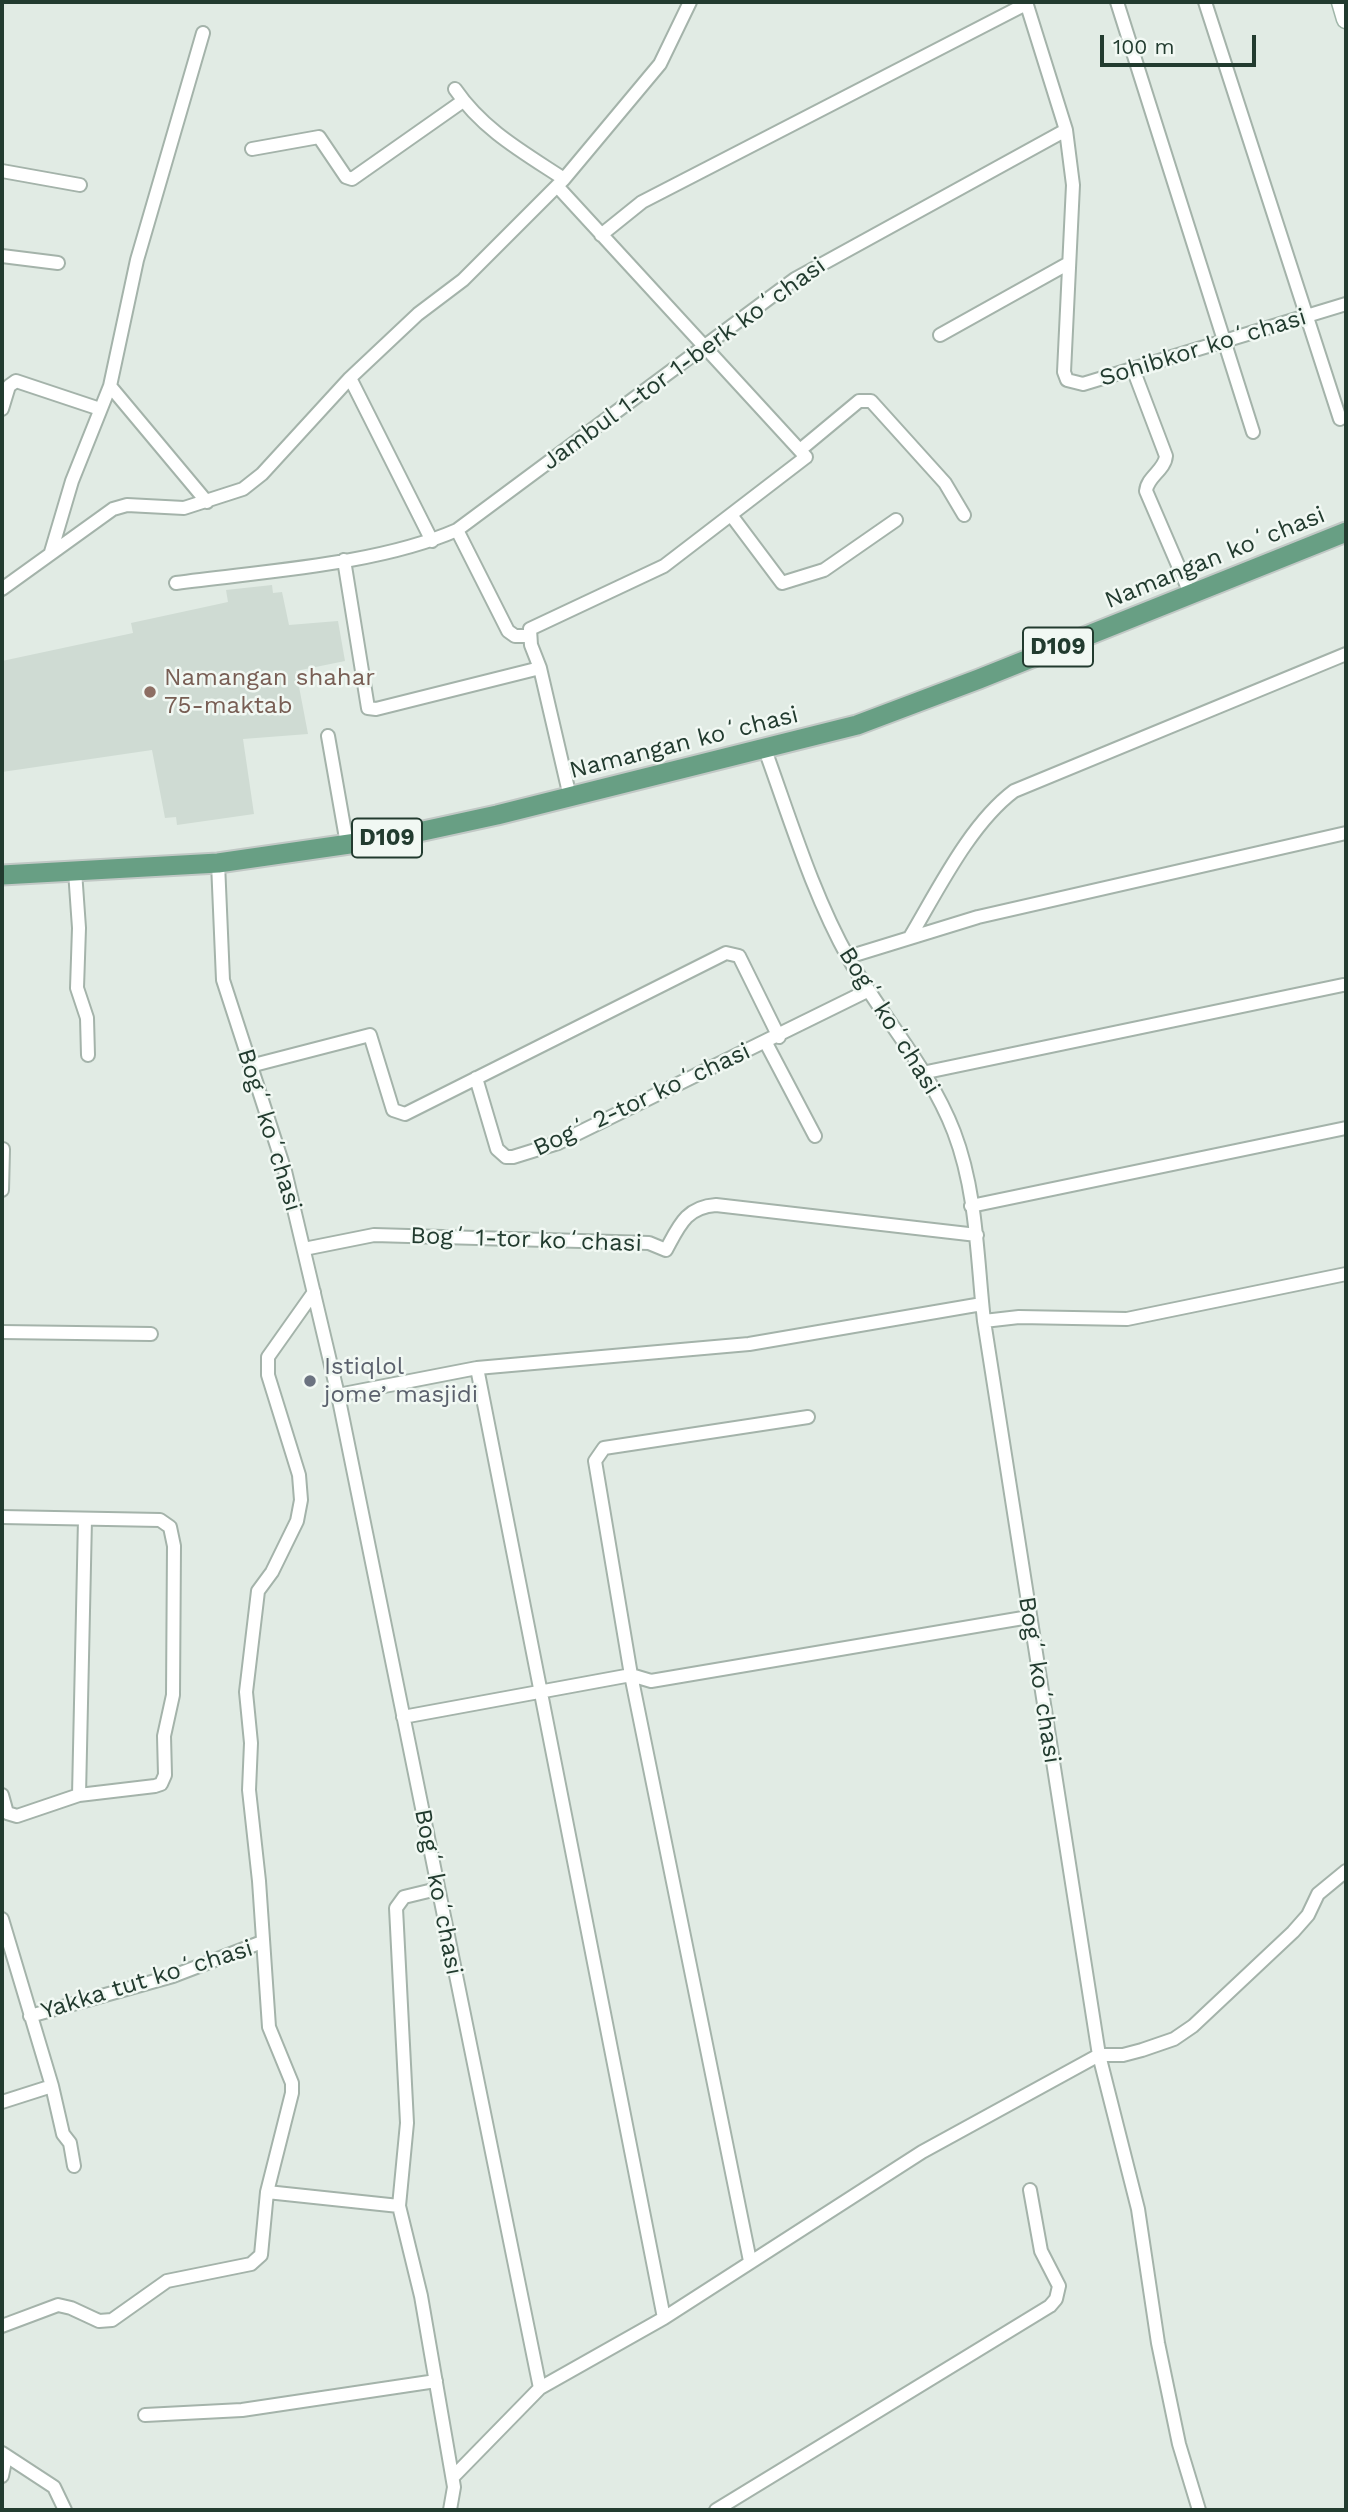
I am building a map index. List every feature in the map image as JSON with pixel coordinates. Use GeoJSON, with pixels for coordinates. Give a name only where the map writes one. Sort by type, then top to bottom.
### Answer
{"type":"FeatureCollection","features":[{"type":"Feature","properties":{"kind":"main road"},"geometry":{"type":"LineString","coordinates":[[1341,2],[1346,19]]}},
{"type":"Feature","properties":{"kind":"main road","name":"Namangan koʻchasi"},"geometry":{"type":"LineString","coordinates":[[2,875],[218,863],[347,844],[431,829],[570,797],[857,725],[979,680],[1346,532]]}},
{"type":"Feature","properties":{"kind":"street"},"geometry":{"type":"LineString","coordinates":[[2,589],[113,509],[141,505],[176,509],[207,502],[243,489],[262,474],[350,378],[418,314],[463,280],[560,182],[660,64],[690,2]]}},
{"type":"Feature","properties":{"kind":"street"},"geometry":{"type":"LineString","coordinates":[[1117,2],[1253,432]]}},
{"type":"Feature","properties":{"kind":"street"},"geometry":{"type":"LineString","coordinates":[[1205,2],[1340,419]]}},
{"type":"Feature","properties":{"kind":"street"},"geometry":{"type":"LineString","coordinates":[[601,235],[642,202],[1026,3]]}},
{"type":"Feature","properties":{"kind":"street","name":"Sohibkor koʻchasi"},"geometry":{"type":"LineString","coordinates":[[1026,3],[1066,130],[1073,185],[1065,372],[1067,380],[1083,384],[1346,304]]}},
{"type":"Feature","properties":{"kind":"street"},"geometry":{"type":"LineString","coordinates":[[51,552],[72,481],[110,386],[137,260],[203,33]]}},
{"type":"Feature","properties":{"kind":"street"},"geometry":{"type":"LineString","coordinates":[[455,89],[494,133],[560,182],[601,235],[806,458],[663,566],[532,628],[530,636],[570,797]]}},
{"type":"Feature","properties":{"kind":"street"},"geometry":{"type":"LineString","coordinates":[[252,149],[319,136],[346,177],[352,180],[463,101]]}},
{"type":"Feature","properties":{"kind":"street","name":"Jambul 1-tor 1-berk koʻchasi"},"geometry":{"type":"LineString","coordinates":[[432,541],[457,530],[813,268],[1066,130]]}},
{"type":"Feature","properties":{"kind":"street"},"geometry":{"type":"LineString","coordinates":[[2,171],[80,185]]}},
{"type":"Feature","properties":{"kind":"street"},"geometry":{"type":"LineString","coordinates":[[2,256],[58,263]]}},
{"type":"Feature","properties":{"kind":"street"},"geometry":{"type":"LineString","coordinates":[[940,335],[1069,263]]}},
{"type":"Feature","properties":{"kind":"street"},"geometry":{"type":"LineString","coordinates":[[1133,369],[1166,456],[1166,463],[1147,484],[1146,491],[1190,593]]}},
{"type":"Feature","properties":{"kind":"street"},"geometry":{"type":"LineString","coordinates":[[176,583],[344,559],[432,541],[350,378]]}},
{"type":"Feature","properties":{"kind":"street"},"geometry":{"type":"LineString","coordinates":[[2,409],[9,386],[16,381],[100,409]]}},
{"type":"Feature","properties":{"kind":"street"},"geometry":{"type":"LineString","coordinates":[[110,386],[207,502]]}},
{"type":"Feature","properties":{"kind":"street"},"geometry":{"type":"LineString","coordinates":[[800,450],[859,401],[871,401],[945,483],[964,515]]}},
{"type":"Feature","properties":{"kind":"street"},"geometry":{"type":"LineString","coordinates":[[731,515],[782,583],[824,569],[897,520]]}},
{"type":"Feature","properties":{"kind":"street"},"geometry":{"type":"LineString","coordinates":[[457,530],[508,632],[515,636],[530,636]]}},
{"type":"Feature","properties":{"kind":"street"},"geometry":{"type":"LineString","coordinates":[[344,559],[368,708],[376,709],[540,668]]}},
{"type":"Feature","properties":{"kind":"street"},"geometry":{"type":"LineString","coordinates":[[910,937],[950,868],[991,814],[1014,791],[1346,654]]}},
{"type":"Feature","properties":{"kind":"street"},"geometry":{"type":"LineString","coordinates":[[328,736],[347,844]]}},
{"type":"Feature","properties":{"kind":"street","name":"Bogʻ koʻchasi"},"geometry":{"type":"LineString","coordinates":[[764,747],[826,916],[867,991],[922,1073],[954,1133],[977,1234],[984,1321],[1099,2055],[1138,2209],[1158,2343],[1179,2444],[1199,2510]]}},
{"type":"Feature","properties":{"kind":"street"},"geometry":{"type":"LineString","coordinates":[[848,957],[1004,911],[1346,833]]}},
{"type":"Feature","properties":{"kind":"street","name":"Bogʻ koʻchasi"},"geometry":{"type":"LineString","coordinates":[[218,863],[223,980],[285,1171],[338,1395],[540,2388]]}},
{"type":"Feature","properties":{"kind":"street"},"geometry":{"type":"LineString","coordinates":[[75,871],[79,928],[77,988],[87,1018],[88,1055]]}},
{"type":"Feature","properties":{"kind":"street","name":"Bogʻ 2-tor koʻchasi"},"geometry":{"type":"LineString","coordinates":[[250,1066],[370,1035],[393,1110],[400,1114],[726,953],[739,957],[779,1037]]}},
{"type":"Feature","properties":{"kind":"street"},"geometry":{"type":"LineString","coordinates":[[922,1073],[1343,985]]}},
{"type":"Feature","properties":{"kind":"street","name":"Bogʻ 2-tor koʻchasi"},"geometry":{"type":"LineString","coordinates":[[476,1078],[496,1149],[506,1157],[513,1157],[558,1143],[779,1037],[867,991]]}},
{"type":"Feature","properties":{"kind":"street"},"geometry":{"type":"LineString","coordinates":[[766,1043],[815,1136]]}},
{"type":"Feature","properties":{"kind":"street"},"geometry":{"type":"LineString","coordinates":[[971,1206],[1346,1128]]}},
{"type":"Feature","properties":{"kind":"street"},"geometry":{"type":"LineString","coordinates":[[2,1190],[3,1149]]}},
{"type":"Feature","properties":{"kind":"street","name":"Bogʻ 1-tor koʻchasi"},"geometry":{"type":"LineString","coordinates":[[304,1249],[374,1234],[649,1243],[666,1250],[684,1217],[696,1209],[716,1205],[977,1234]]}},
{"type":"Feature","properties":{"kind":"street"},"geometry":{"type":"LineString","coordinates":[[984,1321],[1019,1317],[1127,1319],[1346,1274]]}},
{"type":"Feature","properties":{"kind":"street"},"geometry":{"type":"LineString","coordinates":[[262,1942],[259,1881],[249,1790],[250,1743],[246,1692],[258,1591],[272,1572],[297,1521],[301,1500],[299,1475],[267,1365],[271,1349],[314,1292]]}},
{"type":"Feature","properties":{"kind":"street"},"geometry":{"type":"LineString","coordinates":[[338,1395],[477,1368],[749,1344],[982,1304]]}},
{"type":"Feature","properties":{"kind":"street"},"geometry":{"type":"LineString","coordinates":[[2,1332],[151,1334]]}},
{"type":"Feature","properties":{"kind":"street"},"geometry":{"type":"LineString","coordinates":[[477,1368],[664,2318]]}},
{"type":"Feature","properties":{"kind":"street"},"geometry":{"type":"LineString","coordinates":[[750,2261],[631,1675],[596,1467],[600,1451],[604,1448],[808,1417]]}},
{"type":"Feature","properties":{"kind":"street"},"geometry":{"type":"LineString","coordinates":[[2,1517],[160,1520],[170,1527],[174,1535],[175,1654],[173,1695],[164,1736],[164,1780],[155,1786],[79,1795],[17,1816],[7,1813],[2,1795]]}},
{"type":"Feature","properties":{"kind":"street"},"geometry":{"type":"LineString","coordinates":[[79,1795],[85,1519]]}},
{"type":"Feature","properties":{"kind":"street"},"geometry":{"type":"LineString","coordinates":[[403,1717],[631,1675],[652,1681],[1029,1617]]}},
{"type":"Feature","properties":{"kind":"street"},"geometry":{"type":"LineString","coordinates":[[453,2477],[540,2388],[664,2318],[922,2152],[1099,2055],[1123,2055],[1174,2039],[1193,2026],[1276,1949],[1308,1915],[1318,1894],[1346,1871]]}},
{"type":"Feature","properties":{"kind":"street"},"geometry":{"type":"LineString","coordinates":[[437,1889],[404,1897],[396,1908],[407,2123],[399,2206],[421,2296],[453,2477],[455,2497],[450,2510]]}},
{"type":"Feature","properties":{"kind":"street"},"geometry":{"type":"LineString","coordinates":[[2,1919],[30,2016]]}},
{"type":"Feature","properties":{"kind":"street","name":"Yakka tut koʻchasi"},"geometry":{"type":"LineString","coordinates":[[2,2326],[58,2305],[99,2321],[113,2320],[167,2281],[255,2262],[261,2255],[267,2192],[292,2093],[292,2083],[269,2026],[262,1942],[173,1976],[30,2016],[52,2086],[63,2134],[70,2143],[74,2166]]}},
{"type":"Feature","properties":{"kind":"street"},"geometry":{"type":"LineString","coordinates":[[2,2102],[52,2086]]}},
{"type":"Feature","properties":{"kind":"street"},"geometry":{"type":"LineString","coordinates":[[716,2510],[1050,2306],[1056,2299],[1059,2286],[1041,2251],[1030,2190]]}},
{"type":"Feature","properties":{"kind":"street"},"geometry":{"type":"LineString","coordinates":[[267,2192],[399,2206]]}},
{"type":"Feature","properties":{"kind":"street"},"geometry":{"type":"LineString","coordinates":[[145,2415],[242,2410],[436,2381]]}},
{"type":"Feature","properties":{"kind":"street"},"geometry":{"type":"LineString","coordinates":[[448,2450],[468,2462]]}},
{"type":"Feature","properties":{"kind":"street"},"geometry":{"type":"LineString","coordinates":[[2,2476],[4,2455],[54,2487],[65,2510]]}},
{"type":"Feature","properties":{"kind":"shaded area","name":"Namangan shahar 75-maktab"},"geometry":{"type":"Polygon","coordinates":[[[272,585],[273,593],[282,592],[289,625],[338,621],[345,661],[296,671],[308,734],[243,739],[254,814],[177,825],[176,817],[165,818],[152,750],[2,772],[2,661],[133,633],[131,623],[228,602],[226,590],[272,585]]]}},
{"type":"Feature","properties":{"kind":"place","name":"Namangan shahar 75-maktab"},"geometry":{"type":"Point","coordinates":[150,692]}},
{"type":"Feature","properties":{"kind":"place","name":"Istiqlol jome’ masjidi"},"geometry":{"type":"Point","coordinates":[310,1381]}}]}
